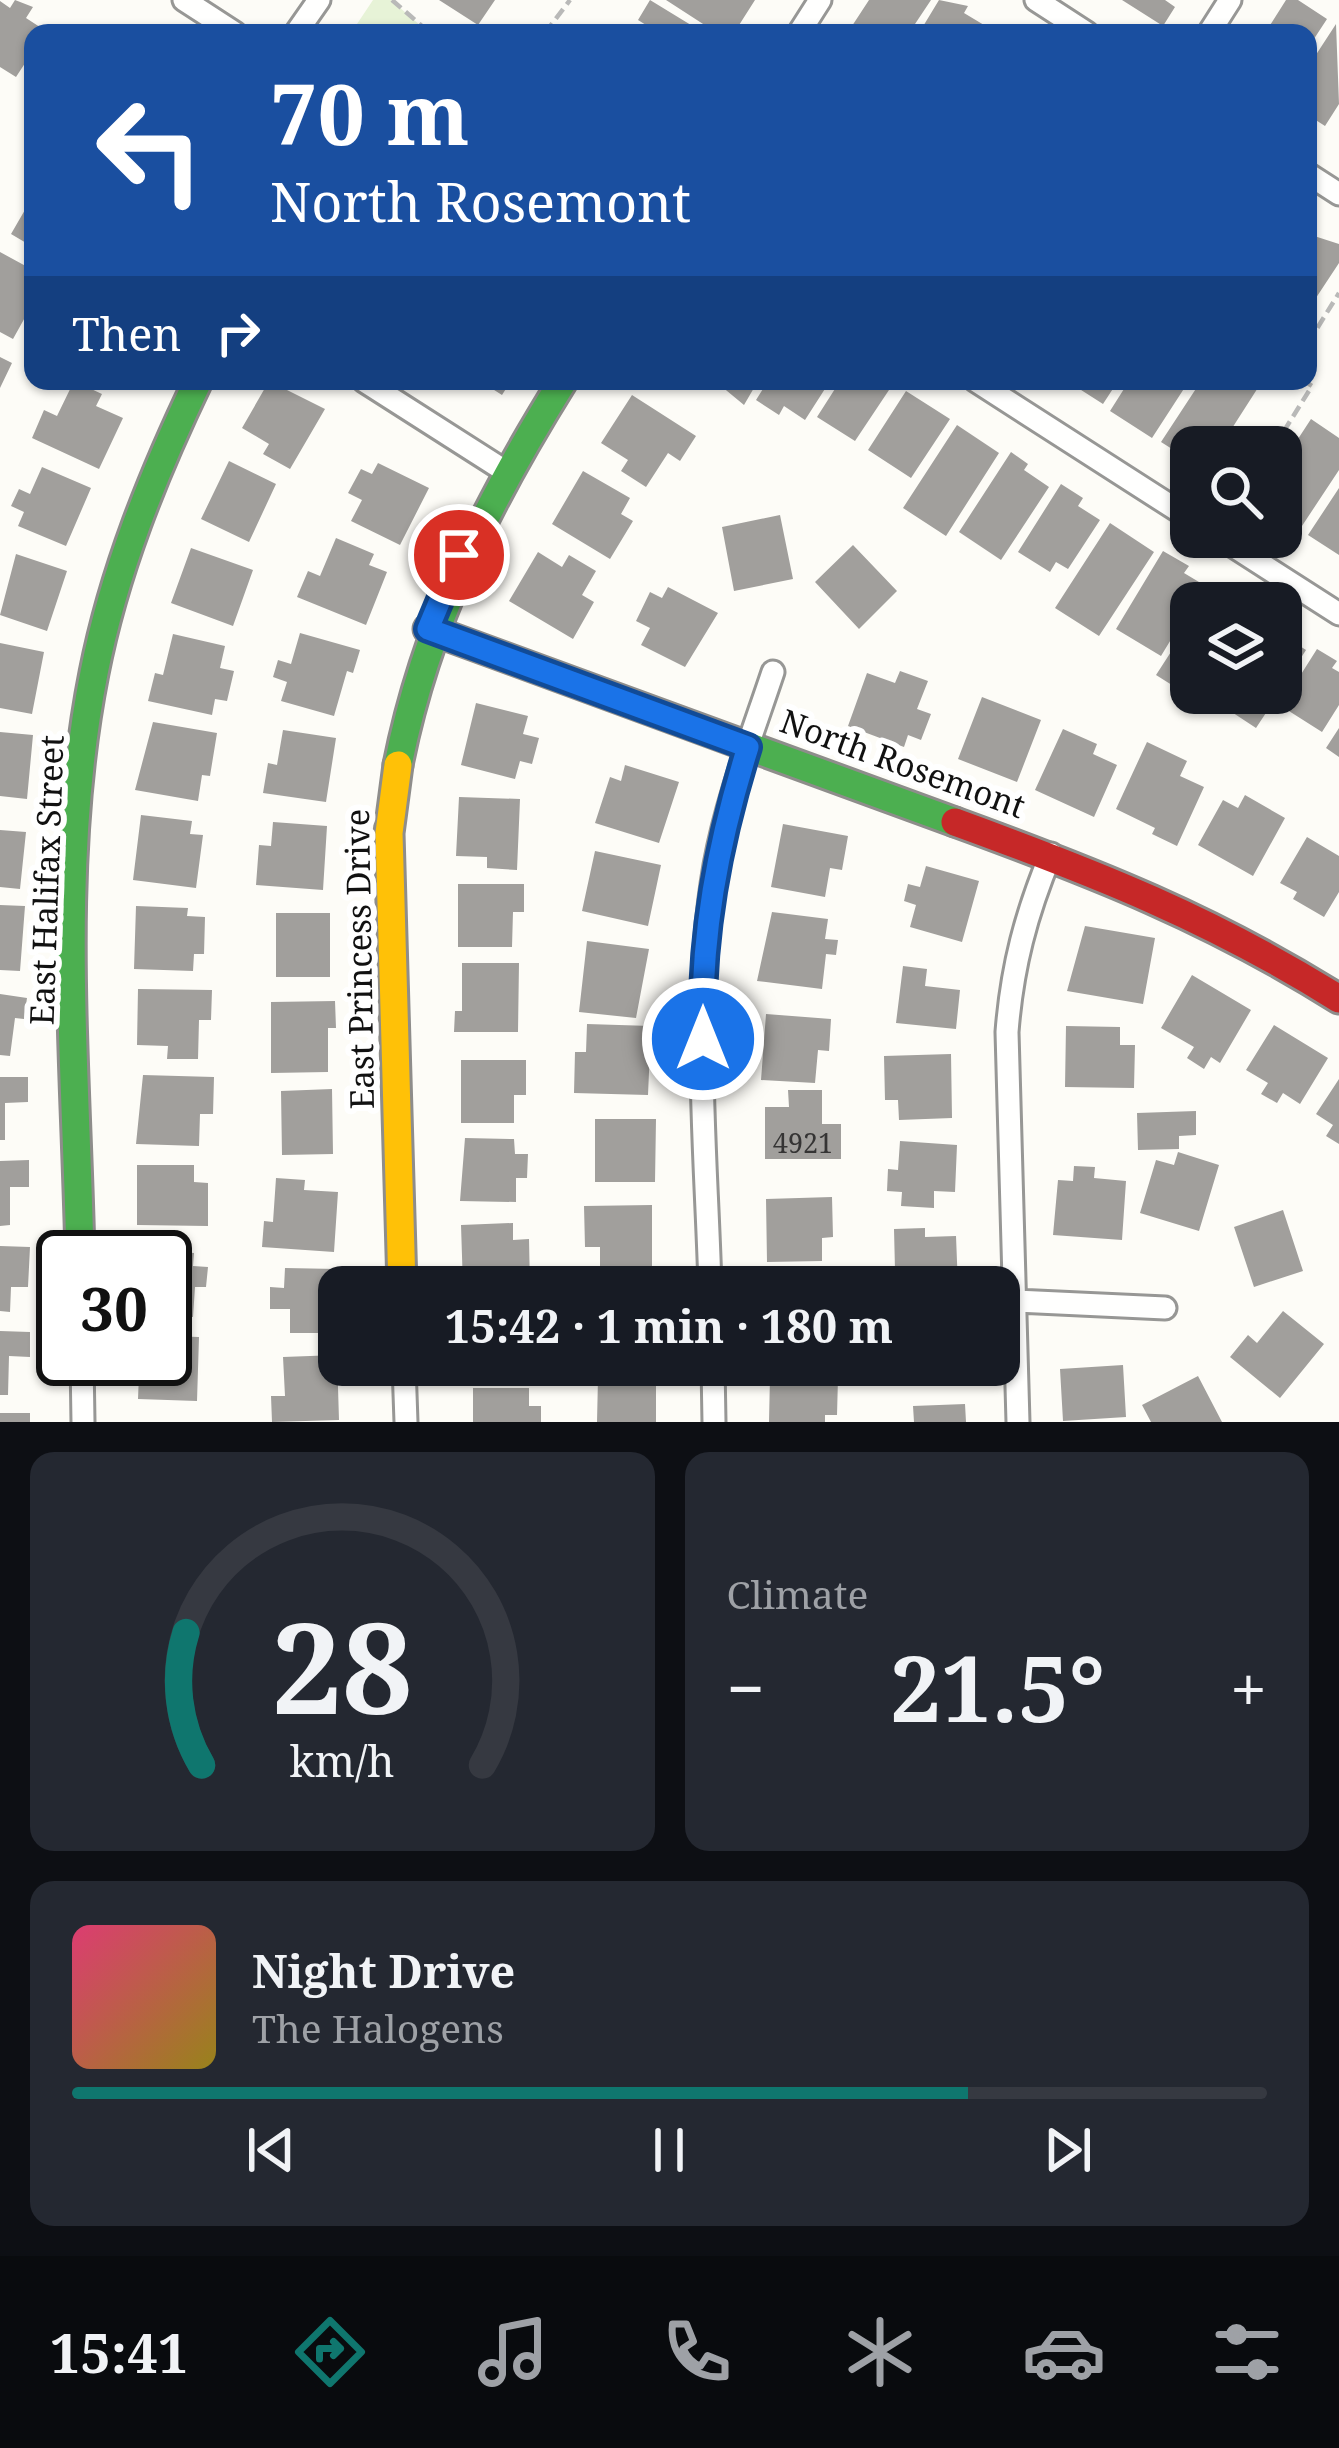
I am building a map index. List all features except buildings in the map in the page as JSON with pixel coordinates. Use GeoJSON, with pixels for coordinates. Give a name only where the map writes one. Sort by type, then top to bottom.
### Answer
{"type":"FeatureCollection","features":[{"type":"Feature","properties":{"kind":"street"},"geometry":{"type":"LineString","coordinates":[[184,0],[222,24]]}},
{"type":"Feature","properties":{"kind":"street"},"geometry":{"type":"LineString","coordinates":[[1036,0],[1073,24]]}},
{"type":"Feature","properties":{"kind":"street","name":"East Halifax Street"},"geometry":{"type":"LineString","coordinates":[[80,1230],[77,862],[86,717],[116,581],[141,502],[194,390]]}},
{"type":"Feature","properties":{"kind":"street"},"geometry":{"type":"LineString","coordinates":[[378,390],[505,471]]}},
{"type":"Feature","properties":{"kind":"street","name":"East Princess Drive"},"geometry":{"type":"LineString","coordinates":[[401,1266],[389,833],[408,703],[428,629],[459,555],[557,390]]}},
{"type":"Feature","properties":{"kind":"street"},"geometry":{"type":"LineString","coordinates":[[990,390],[1170,506]]}},
{"type":"Feature","properties":{"kind":"street"},"geometry":{"type":"LineString","coordinates":[[1252,558],[1339,614]]}},
{"type":"Feature","properties":{"kind":"street","name":"North Rosemont"},"geometry":{"type":"LineString","coordinates":[[428,629],[1051,854],[1191,912],[1339,998]]}},
{"type":"Feature","properties":{"kind":"street"},"geometry":{"type":"LineString","coordinates":[[709,1266],[701,997],[716,860],[773,672]]}},
{"type":"Feature","properties":{"kind":"street"},"geometry":{"type":"LineString","coordinates":[[1013,1266],[1007,1031],[1012,974],[1026,915],[1051,854]]}},
{"type":"Feature","properties":{"kind":"street"},"geometry":{"type":"LineString","coordinates":[[1020,1301],[1165,1308]]}},
{"type":"Feature","properties":{"kind":"street"},"geometry":{"type":"LineString","coordinates":[[82,1386],[83,1422]]}},
{"type":"Feature","properties":{"kind":"street"},"geometry":{"type":"LineString","coordinates":[[405,1386],[406,1422]]}},
{"type":"Feature","properties":{"kind":"street"},"geometry":{"type":"LineString","coordinates":[[713,1386],[714,1422]]}},
{"type":"Feature","properties":{"kind":"street"},"geometry":{"type":"LineString","coordinates":[[1017,1386],[1018,1422]]}},
{"type":"Feature","properties":{"kind":"path"},"geometry":{"type":"LineString","coordinates":[[392,0],[420,24]]}},
{"type":"Feature","properties":{"kind":"path"},"geometry":{"type":"LineString","coordinates":[[552,24],[570,0]]}},
{"type":"Feature","properties":{"kind":"path"},"geometry":{"type":"LineString","coordinates":[[1317,328],[1339,293]]}},
{"type":"Feature","properties":{"kind":"path"},"geometry":{"type":"LineString","coordinates":[[1287,426],[1310,390]]}},
{"type":"Feature","properties":{"kind":"green space"},"geometry":{"type":"Polygon","coordinates":[[[373,0],[391,0],[419,24],[357,24],[373,0]]]}},
{"type":"Feature","properties":{"kind":"traffic: fast"},"geometry":{"type":"LineString","coordinates":[[79,1230],[71,964],[82,745],[102,635],[124,561],[194,390]]}},
{"type":"Feature","properties":{"kind":"traffic: fast"},"geometry":{"type":"LineString","coordinates":[[398,765],[425,662],[462,566],[558,390]]}},
{"type":"Feature","properties":{"kind":"traffic: fast"},"geometry":{"type":"LineString","coordinates":[[428,629],[955,822]]}},
{"type":"Feature","properties":{"kind":"traffic: slow"},"geometry":{"type":"LineString","coordinates":[[398,765],[389,833],[401,1266]]}},
{"type":"Feature","properties":{"kind":"traffic: jam"},"geometry":{"type":"LineString","coordinates":[[955,822],[1152,900],[1245,945],[1339,999]]}},
{"type":"Feature","properties":{"kind":"route"},"geometry":{"type":"LineString","coordinates":[[459,555],[428,629],[748,747],[716,860],[701,997],[703,1039]]}}]}
